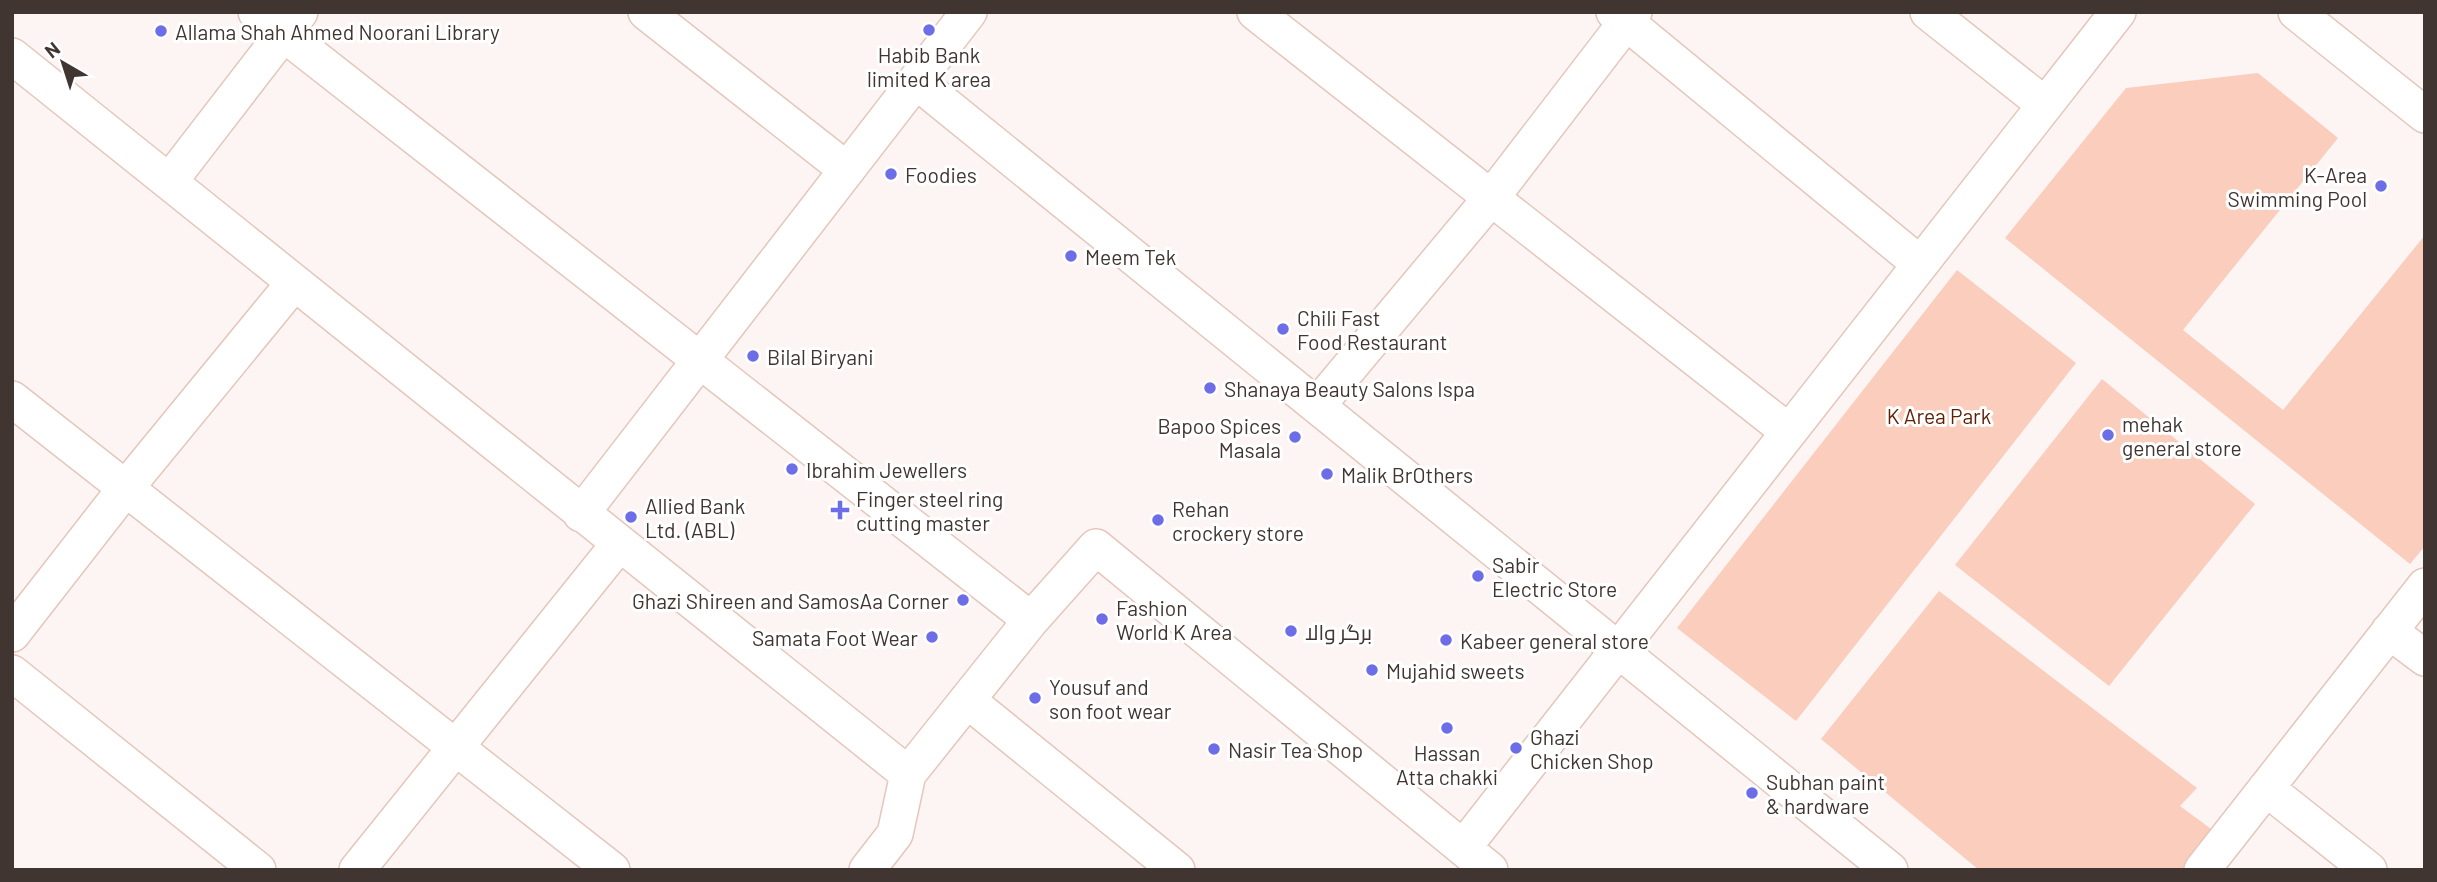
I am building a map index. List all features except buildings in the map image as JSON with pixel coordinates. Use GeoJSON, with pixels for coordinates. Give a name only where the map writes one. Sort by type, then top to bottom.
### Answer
{"type":"FeatureCollection","features":[{"type":"Feature","properties":{"kind":"street"},"geometry":{"type":"LineString","coordinates":[[256,12],[292,23],[700,360],[1031,620]]}},
{"type":"Feature","properties":{"kind":"street"},"geometry":{"type":"LineString","coordinates":[[646,12],[847,170]]}},
{"type":"Feature","properties":{"kind":"street"},"geometry":{"type":"LineString","coordinates":[[581,514],[969,12]]}},
{"type":"Feature","properties":{"kind":"street"},"geometry":{"type":"LineString","coordinates":[[1255,12],[1789,432]]}},
{"type":"Feature","properties":{"kind":"street"},"geometry":{"type":"LineString","coordinates":[[1928,12],[2045,105]]}},
{"type":"Feature","properties":{"kind":"street"},"geometry":{"type":"LineString","coordinates":[[1463,848],[2118,12]]}},
{"type":"Feature","properties":{"kind":"street"},"geometry":{"type":"LineString","coordinates":[[2296,12],[2425,115]]}},
{"type":"Feature","properties":{"kind":"street"},"geometry":{"type":"LineString","coordinates":[[1318,406],[1491,198],[1624,16],[1920,264]]}},
{"type":"Feature","properties":{"kind":"street"},"geometry":{"type":"LineString","coordinates":[[169,182],[292,23]]}},
{"type":"Feature","properties":{"kind":"street"},"geometry":{"type":"LineString","coordinates":[[12,56],[908,774]]}},
{"type":"Feature","properties":{"kind":"street"},"geometry":{"type":"LineString","coordinates":[[916,81],[1890,870]]}},
{"type":"Feature","properties":{"kind":"street"},"geometry":{"type":"LineString","coordinates":[[12,634],[125,489],[294,283]]}},
{"type":"Feature","properties":{"kind":"street"},"geometry":{"type":"LineString","coordinates":[[12,399],[612,870]]}},
{"type":"Feature","properties":{"kind":"street"},"geometry":{"type":"LineString","coordinates":[[357,870],[619,544]]}},
{"type":"Feature","properties":{"kind":"street"},"geometry":{"type":"LineString","coordinates":[[867,870],[895,834],[908,774],[1031,620],[1096,547],[1490,870]]}},
{"type":"Feature","properties":{"kind":"street"},"geometry":{"type":"LineString","coordinates":[[2202,870],[2425,586]]}},
{"type":"Feature","properties":{"kind":"street"},"geometry":{"type":"LineString","coordinates":[[2389,631],[2425,658]]}},
{"type":"Feature","properties":{"kind":"street"},"geometry":{"type":"LineString","coordinates":[[12,673],[258,870]]}},
{"type":"Feature","properties":{"kind":"street"},"geometry":{"type":"LineString","coordinates":[[967,700],[1177,870]]}},
{"type":"Feature","properties":{"kind":"street"},"geometry":{"type":"LineString","coordinates":[[2266,788],[2370,870]]}},
{"type":"Feature","properties":{"kind":"green space"},"geometry":{"type":"Polygon","coordinates":[[[2258,73],[2338,138],[2183,330],[2283,410],[2425,235],[2425,546],[2410,564],[2005,238],[2126,88],[2258,73]]]}},
{"type":"Feature","properties":{"kind":"green space","name":"K Area Park"},"geometry":{"type":"Polygon","coordinates":[[[1957,270],[2076,363],[1796,721],[1677,628],[1957,270]]]}},
{"type":"Feature","properties":{"kind":"green space"},"geometry":{"type":"Polygon","coordinates":[[[2102,379],[2255,504],[2109,686],[1955,565],[2102,379]]]}},
{"type":"Feature","properties":{"kind":"green space"},"geometry":{"type":"Polygon","coordinates":[[[1939,591],[2197,788],[2180,806],[2222,837],[2195,870],[1979,870],[1821,739],[1939,591]]]}},
{"type":"Feature","properties":{"kind":"place","name":"Habib Bank limited K area"},"geometry":{"type":"Point","coordinates":[929,30]}},
{"type":"Feature","properties":{"kind":"place","name":"Allama Shah Ahmed Noorani Library"},"geometry":{"type":"Point","coordinates":[161,31]}},
{"type":"Feature","properties":{"kind":"place","name":"Foodies"},"geometry":{"type":"Point","coordinates":[891,174]}},
{"type":"Feature","properties":{"kind":"place","name":"K-Area Swimming Pool"},"geometry":{"type":"Point","coordinates":[2381,186]}},
{"type":"Feature","properties":{"kind":"place","name":"Meem Tek"},"geometry":{"type":"Point","coordinates":[1071,256]}},
{"type":"Feature","properties":{"kind":"place","name":"Chili Fast Food Restaurant"},"geometry":{"type":"Point","coordinates":[1283,329]}},
{"type":"Feature","properties":{"kind":"place","name":"Bilal Biryani"},"geometry":{"type":"Point","coordinates":[753,356]}},
{"type":"Feature","properties":{"kind":"place","name":"Shanaya Beauty Salons Ispa"},"geometry":{"type":"Point","coordinates":[1210,388]}},
{"type":"Feature","properties":{"kind":"place","name":"mehak general store"},"geometry":{"type":"Point","coordinates":[2108,435]}},
{"type":"Feature","properties":{"kind":"place","name":"Bapoo Spices Masala"},"geometry":{"type":"Point","coordinates":[1295,437]}},
{"type":"Feature","properties":{"kind":"place","name":"Ibrahim Jewellers"},"geometry":{"type":"Point","coordinates":[792,469]}},
{"type":"Feature","properties":{"kind":"place","name":"Malik BrOthers"},"geometry":{"type":"Point","coordinates":[1327,474]}},
{"type":"Feature","properties":{"kind":"place","name":"Finger steel ring cutting master"},"geometry":{"type":"Point","coordinates":[840,510]}},
{"type":"Feature","properties":{"kind":"place","name":"Allied Bank Ltd. (ABL)"},"geometry":{"type":"Point","coordinates":[631,517]}},
{"type":"Feature","properties":{"kind":"place","name":"Rehan crockery store"},"geometry":{"type":"Point","coordinates":[1158,520]}},
{"type":"Feature","properties":{"kind":"place","name":"Sabir Electric Store"},"geometry":{"type":"Point","coordinates":[1478,576]}},
{"type":"Feature","properties":{"kind":"place","name":"Ghazi Shireen and SamosAa Corner"},"geometry":{"type":"Point","coordinates":[963,600]}},
{"type":"Feature","properties":{"kind":"place","name":"Fashion World K Area"},"geometry":{"type":"Point","coordinates":[1102,619]}},
{"type":"Feature","properties":{"kind":"place","name":"برگر والا"},"geometry":{"type":"Point","coordinates":[1291,631]}},
{"type":"Feature","properties":{"kind":"place","name":"Samata Foot Wear"},"geometry":{"type":"Point","coordinates":[932,637]}},
{"type":"Feature","properties":{"kind":"place","name":"Kabeer general store"},"geometry":{"type":"Point","coordinates":[1446,640]}},
{"type":"Feature","properties":{"kind":"place","name":"Mujahid sweets"},"geometry":{"type":"Point","coordinates":[1372,670]}},
{"type":"Feature","properties":{"kind":"place","name":"Yousuf and son foot wear"},"geometry":{"type":"Point","coordinates":[1035,698]}},
{"type":"Feature","properties":{"kind":"place","name":"Hassan Atta chakki"},"geometry":{"type":"Point","coordinates":[1447,728]}},
{"type":"Feature","properties":{"kind":"place","name":"Ghazi Chicken Shop"},"geometry":{"type":"Point","coordinates":[1516,748]}},
{"type":"Feature","properties":{"kind":"place","name":"Nasir Tea Shop"},"geometry":{"type":"Point","coordinates":[1214,749]}},
{"type":"Feature","properties":{"kind":"place","name":"Subhan paint & hardware"},"geometry":{"type":"Point","coordinates":[1752,793]}}]}
